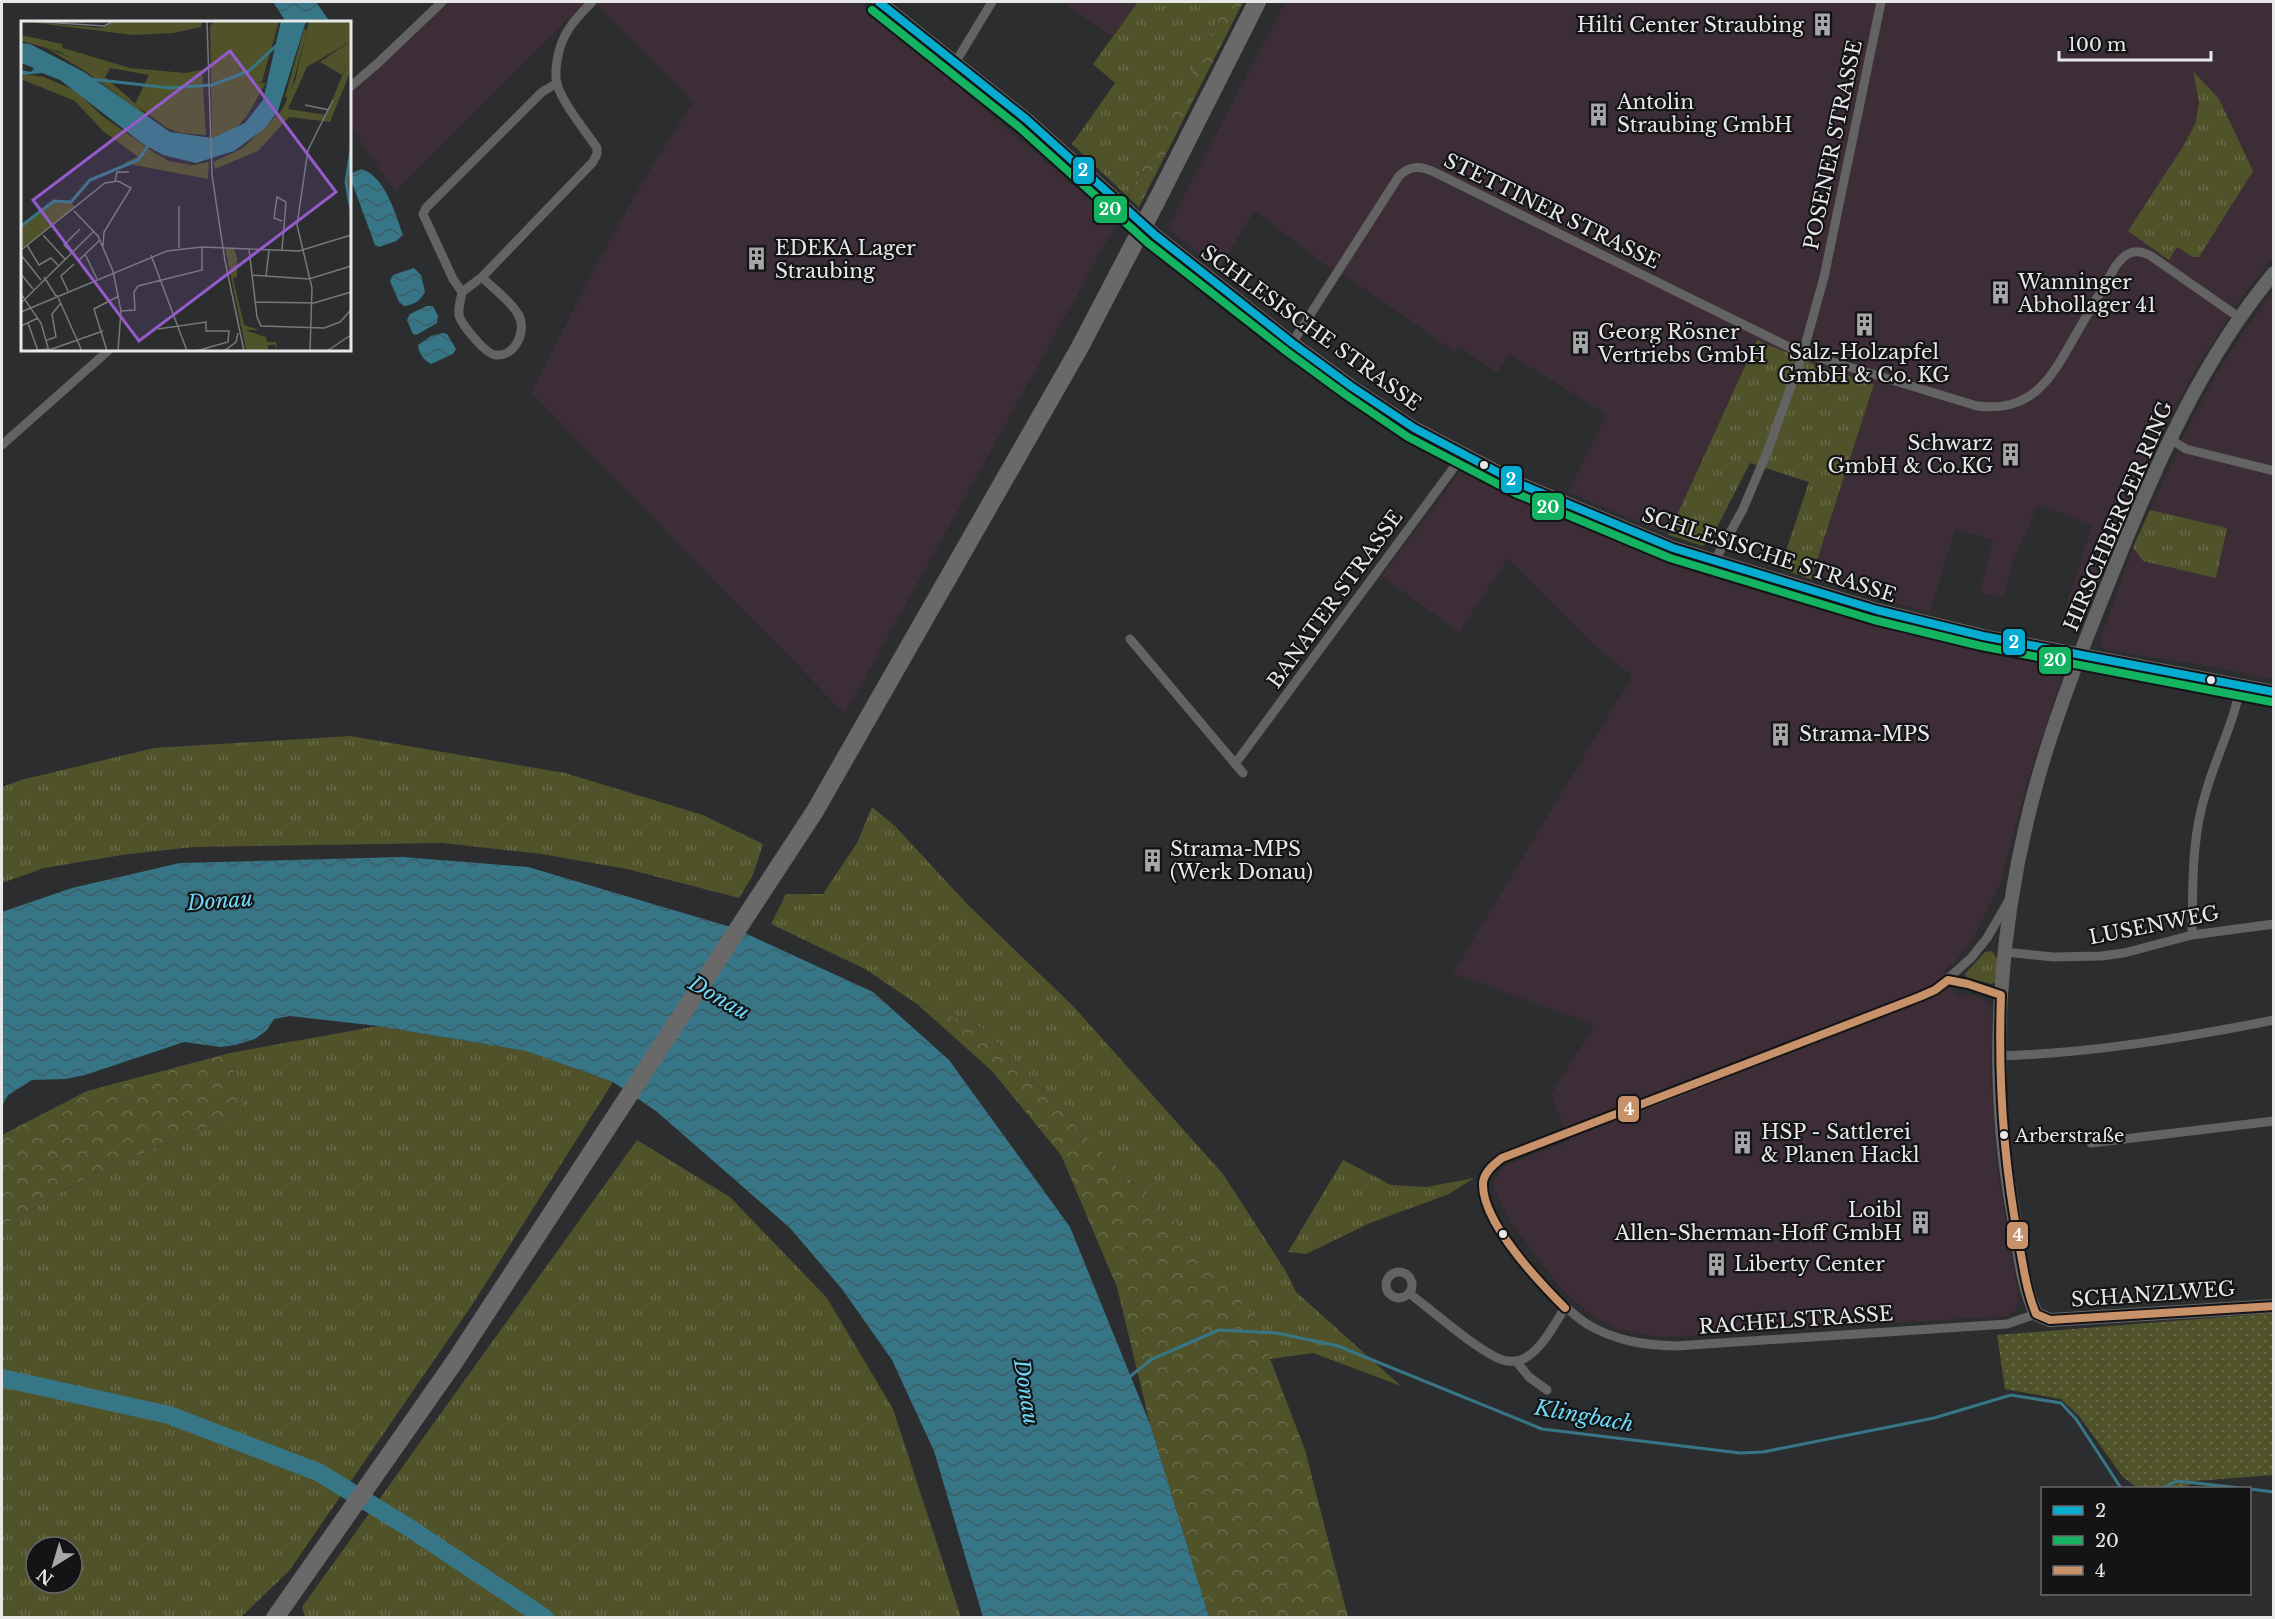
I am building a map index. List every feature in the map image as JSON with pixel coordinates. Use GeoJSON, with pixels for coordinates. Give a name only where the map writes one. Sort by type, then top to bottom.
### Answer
{"type":"FeatureCollection","features":[{"type":"Feature","properties":{"kind":"highway"},"geometry":{"type":"LineString","coordinates":[[275,1617],[453,1364],[788,853],[864,727],[1080,347],[1257,2]]}},
{"type":"Feature","properties":{"kind":"street"},"geometry":{"type":"LineString","coordinates":[[351,86],[442,2]]}},
{"type":"Feature","properties":{"kind":"street"},"geometry":{"type":"LineString","coordinates":[[462,292],[482,277],[593,162],[597,154],[597,148],[557,83],[556,71],[560,43],[573,20],[592,2]]}},
{"type":"Feature","properties":{"kind":"street","name":"SCHLESISCHE STRASSE"},"geometry":{"type":"LineString","coordinates":[[879,2],[1026,119],[1155,235],[1292,343],[1385,410],[1463,455],[1580,510],[1714,562],[1906,618],[2079,656],[2274,692]]}},
{"type":"Feature","properties":{"kind":"street"},"geometry":{"type":"LineString","coordinates":[[955,63],[992,2]]}},
{"type":"Feature","properties":{"kind":"street","name":"POSENER STRASSE"},"geometry":{"type":"LineString","coordinates":[[1714,562],[1743,509],[1768,450],[1803,353],[1824,277],[1881,2]]}},
{"type":"Feature","properties":{"kind":"street"},"geometry":{"type":"LineString","coordinates":[[482,277],[519,315],[522,333],[516,346],[505,354],[494,355],[486,351],[462,323],[459,316],[462,292],[453,279],[423,214],[426,208],[542,92],[557,83]]}},
{"type":"Feature","properties":{"kind":"street","name":"STETTINER STRASSE"},"geometry":{"type":"LineString","coordinates":[[1292,343],[1399,176],[1404,171],[1417,167],[1434,172],[1803,353]]}},
{"type":"Feature","properties":{"kind":"street"},"geometry":{"type":"LineString","coordinates":[[1803,353],[1977,406],[1998,407],[2017,402],[2035,393],[2049,380],[2115,267],[2126,254],[2134,251],[2151,256],[2240,318]]}},
{"type":"Feature","properties":{"kind":"street","name":"HIRSCHBERGER RING"},"geometry":{"type":"LineString","coordinates":[[2079,656],[2143,497],[2191,397],[2240,318],[2274,273]]}},
{"type":"Feature","properties":{"kind":"street"},"geometry":{"type":"LineString","coordinates":[[2,445],[108,351]]}},
{"type":"Feature","properties":{"kind":"street"},"geometry":{"type":"LineString","coordinates":[[2170,439],[2186,449],[2274,471]]}},
{"type":"Feature","properties":{"kind":"street","name":"BANATER STRASSE"},"geometry":{"type":"LineString","coordinates":[[1235,764],[1463,455]]}},
{"type":"Feature","properties":{"kind":"street"},"geometry":{"type":"LineString","coordinates":[[1130,639],[1243,773]]}},
{"type":"Feature","properties":{"kind":"street"},"geometry":{"type":"LineString","coordinates":[[2036,1314],[2026,1277],[2008,1184],[1999,1056],[2001,995],[2012,895],[2039,774],[2079,656]]}},
{"type":"Feature","properties":{"kind":"street"},"geometry":{"type":"LineString","coordinates":[[2192,935],[2195,836],[2205,793],[2240,686]]}},
{"type":"Feature","properties":{"kind":"street"},"geometry":{"type":"LineString","coordinates":[[1948,980],[1971,958],[1987,938],[2012,895]]}},
{"type":"Feature","properties":{"kind":"street","name":"LUSENWEG"},"geometry":{"type":"LineString","coordinates":[[2005,952],[2053,957],[2101,956],[2124,953],[2192,935],[2274,924]]}},
{"type":"Feature","properties":{"kind":"street"},"geometry":{"type":"LineString","coordinates":[[1948,980],[2001,995]]}},
{"type":"Feature","properties":{"kind":"street","name":"RACHELSTRASSE"},"geometry":{"type":"LineString","coordinates":[[1948,980],[1935,990],[1911,1000],[1502,1158],[1491,1166],[1483,1183],[1487,1202],[1494,1219],[1544,1288],[1588,1325],[1630,1342],[1664,1346],[2007,1324],[2036,1314]]}},
{"type":"Feature","properties":{"kind":"street"},"geometry":{"type":"LineString","coordinates":[[1999,1056],[2080,1052],[2207,1033],[2274,1020]]}},
{"type":"Feature","properties":{"kind":"street"},"geometry":{"type":"LineString","coordinates":[[2091,1143],[2274,1121]]}},
{"type":"Feature","properties":{"kind":"street"},"geometry":{"type":"LineString","coordinates":[[1409,1293],[1483,1350],[1505,1361],[1524,1359],[1541,1343],[1565,1308]]}},
{"type":"Feature","properties":{"kind":"street","name":"SCHANZLWEG"},"geometry":{"type":"LineString","coordinates":[[2036,1314],[2050,1320],[2274,1305]]}},
{"type":"Feature","properties":{"kind":"street"},"geometry":{"type":"LineString","coordinates":[[1516,1361],[1529,1377],[1547,1390]]}},
{"type":"Feature","properties":{"kind":"shaded area"},"geometry":{"type":"Polygon","coordinates":[[[434,2],[586,2],[395,192],[351,126],[351,81],[375,61],[434,2]]]}},
{"type":"Feature","properties":{"kind":"shaded area"},"geometry":{"type":"Polygon","coordinates":[[[594,2],[860,2],[1117,223],[845,714],[531,393],[598,262],[644,179],[693,102],[594,2]]]}},
{"type":"Feature","properties":{"kind":"shaded area"},"geometry":{"type":"Polygon","coordinates":[[[1062,2],[1138,2],[1112,37],[1062,2]]]}},
{"type":"Feature","properties":{"kind":"shaded area"},"geometry":{"type":"Polygon","coordinates":[[[1285,2],[2273,2],[2273,257],[2241,299],[2200,362],[2146,463],[2073,632],[2059,627],[2092,525],[2038,505],[2012,564],[2003,598],[1980,592],[1993,540],[1955,529],[1930,613],[1811,579],[1874,384],[1821,367],[1757,340],[1668,535],[1568,492],[1606,414],[1509,354],[1497,373],[1459,347],[1455,352],[1350,279],[1328,267],[1255,211],[1218,269],[1167,228],[1285,2]]]}},
{"type":"Feature","properties":{"kind":"shaded area"},"geometry":{"type":"Polygon","coordinates":[[[2273,290],[2273,680],[2220,668],[2106,650],[2101,646],[2100,640],[2133,547],[2187,430],[2217,372],[2273,290]]]}},
{"type":"Feature","properties":{"kind":"shaded area"},"geometry":{"type":"Polygon","coordinates":[[[1462,469],[1541,507],[1706,571],[1886,623],[2053,663],[2060,669],[2062,674],[2059,687],[2028,780],[2001,882],[1974,937],[1955,962],[1944,971],[1955,996],[1981,997],[1989,1004],[1992,1011],[1991,1082],[1997,1168],[2019,1299],[2016,1309],[2007,1316],[1686,1336],[1662,1337],[1641,1334],[1618,1329],[1581,1307],[1559,1286],[1512,1224],[1497,1196],[1494,1187],[1495,1179],[1504,1167],[1511,1163],[1569,1141],[1551,1095],[1594,1025],[1453,973],[1632,676],[1590,642],[1508,558],[1459,632],[1381,576],[1462,469]]]}},
{"type":"Feature","properties":{"kind":"green space"},"geometry":{"type":"Polygon","coordinates":[[[1138,2],[1227,2],[1128,197],[1072,144],[1115,83],[1093,64],[1138,2]]]}},
{"type":"Feature","properties":{"kind":"green space"},"geometry":{"type":"Polygon","coordinates":[[[1227,2],[1243,2],[1139,207],[1128,197],[1227,2]]]}},
{"type":"Feature","properties":{"kind":"green space"},"geometry":{"type":"Polygon","coordinates":[[[2193,71],[2219,99],[2253,171],[2199,257],[2193,257],[2177,247],[2169,260],[2128,231],[2184,145],[2196,122],[2199,102],[2193,71]]]}},
{"type":"Feature","properties":{"kind":"green space"},"geometry":{"type":"Polygon","coordinates":[[[1757,340],[1821,367],[1874,384],[1811,579],[1780,569],[1809,482],[1750,463],[1711,539],[1703,546],[1668,535],[1757,340]]]}},
{"type":"Feature","properties":{"kind":"green space"},"geometry":{"type":"Polygon","coordinates":[[[2150,510],[2227,528],[2216,578],[2143,561],[2133,547],[2150,510]]]}},
{"type":"Feature","properties":{"kind":"green space"},"geometry":{"type":"Polygon","coordinates":[[[350,736],[565,773],[703,815],[763,844],[753,875],[739,898],[627,869],[541,854],[442,843],[193,847],[122,855],[44,868],[2,883],[2,787],[21,780],[154,748],[350,736]]]}},
{"type":"Feature","properties":{"kind":"green space"},"geometry":{"type":"Polygon","coordinates":[[[872,807],[895,826],[967,904],[1073,1006],[1223,1174],[1285,1270],[1296,1292],[1401,1386],[1313,1353],[1270,1359],[1180,1227],[1081,1132],[985,1029],[917,1004],[865,969],[771,924],[786,894],[823,894],[857,843],[872,807]]]}},
{"type":"Feature","properties":{"kind":"green space"},"geometry":{"type":"Polygon","coordinates":[[[1992,951],[1998,960],[1995,983],[1966,977],[1965,974],[1985,952],[1992,951]]]}},
{"type":"Feature","properties":{"kind":"green space"},"geometry":{"type":"Polygon","coordinates":[[[917,1004],[985,1029],[1081,1132],[1180,1227],[1255,1319],[1305,1450],[1348,1617],[1209,1617],[1150,1424],[1117,1287],[1061,1155],[992,1071],[917,1004]]]}},
{"type":"Feature","properties":{"kind":"green space"},"geometry":{"type":"Polygon","coordinates":[[[378,1026],[526,1051],[613,1082],[472,1305],[289,1571],[241,1617],[2,1617],[2,1226],[95,1173],[244,1112],[230,1053],[378,1026]]]}},
{"type":"Feature","properties":{"kind":"green space"},"geometry":{"type":"Polygon","coordinates":[[[230,1053],[244,1112],[95,1173],[2,1226],[2,1135],[87,1091],[230,1053]]]}},
{"type":"Feature","properties":{"kind":"green space"},"geometry":{"type":"Polygon","coordinates":[[[637,1140],[730,1197],[827,1298],[893,1409],[961,1617],[305,1617],[302,1607],[637,1140]]]}},
{"type":"Feature","properties":{"kind":"green space"},"geometry":{"type":"Polygon","coordinates":[[[1343,1160],[1391,1185],[1427,1187],[1474,1178],[1449,1194],[1370,1223],[1306,1254],[1288,1252],[1343,1160]]]}},
{"type":"Feature","properties":{"kind":"green space"},"geometry":{"type":"Polygon","coordinates":[[[2273,1313],[2273,1475],[2196,1481],[2186,1487],[2137,1487],[2123,1477],[2079,1416],[2061,1399],[2005,1389],[1997,1335],[2273,1313]]]}},
{"type":"Feature","properties":{"kind":"water"},"geometry":{"type":"Polygon","coordinates":[[[273,2],[316,2],[329,21],[285,21],[273,2]]]}},
{"type":"Feature","properties":{"kind":"water"},"geometry":{"type":"Polygon","coordinates":[[[362,169],[377,180],[383,188],[403,235],[396,241],[379,247],[375,245],[351,180],[351,174],[362,169]]]}},
{"type":"Feature","properties":{"kind":"water"},"geometry":{"type":"Polygon","coordinates":[[[414,268],[421,275],[425,292],[417,302],[404,306],[399,302],[390,281],[393,275],[414,268]]]}},
{"type":"Feature","properties":{"kind":"water"},"geometry":{"type":"Polygon","coordinates":[[[427,306],[433,306],[438,316],[437,323],[416,335],[413,334],[407,320],[410,314],[427,306]]]}},
{"type":"Feature","properties":{"kind":"water"},"geometry":{"type":"Polygon","coordinates":[[[447,334],[456,349],[453,354],[431,364],[422,356],[418,345],[431,336],[447,334]]]}},
{"type":"Feature","properties":{"kind":"water","name":"Donau"},"geometry":{"type":"Polygon","coordinates":[[[402,857],[528,867],[734,928],[873,992],[949,1060],[1070,1227],[1150,1424],[1209,1617],[983,1617],[934,1451],[892,1360],[842,1289],[790,1228],[656,1111],[613,1082],[526,1051],[378,1026],[290,1016],[274,1019],[267,1030],[255,1039],[236,1045],[220,1047],[184,1042],[85,1075],[65,1079],[32,1080],[8,1095],[2,1106],[2,912],[72,888],[180,863],[402,857]]]}},
{"type":"Feature","properties":{"kind":"waterway","name":"Klingbach"},"geometry":{"type":"LineString","coordinates":[[1128,1378],[1152,1359],[1219,1330],[1277,1333],[1338,1346],[1542,1429],[1740,1453],[1763,1452],[1934,1418],[2011,1395],[2061,1403],[2076,1419],[2120,1487]]}},
{"type":"Feature","properties":{"kind":"waterway"},"geometry":{"type":"LineString","coordinates":[[2,1378],[169,1415],[318,1472],[408,1527],[545,1618]]}},
{"type":"Feature","properties":{"kind":"waterway","name":"Klingbach"},"geometry":{"type":"LineString","coordinates":[[2164,1487],[2177,1481],[2232,1487]]}},
{"type":"Feature","properties":{"kind":"waterway","name":"Klingbach"},"geometry":{"type":"LineString","coordinates":[[2251,1489],[2274,1492]]}},
{"type":"Feature","properties":{"kind":"transit line","name":"2"},"geometry":{"type":"LineString","coordinates":[[879,2],[1026,119],[1155,235],[1292,343],[1352,387],[1414,428],[1520,484],[1673,548],[1877,610],[1983,636],[2274,692]]}},
{"type":"Feature","properties":{"kind":"transit line","name":"20"},"geometry":{"type":"LineString","coordinates":[[872,10],[1019,127],[1148,243],[1286,351],[1408,437],[1515,493],[1670,558],[1874,620],[1981,646],[2272,702]]}},
{"type":"Feature","properties":{"kind":"transit line","name":"4"},"geometry":{"type":"LineString","coordinates":[[1565,1308],[1527,1267],[1492,1216],[1485,1199],[1483,1180],[1496,1163],[1502,1158],[1919,997],[1935,990],[1948,980],[2001,995],[2000,1056],[2005,1147],[2023,1267],[2036,1314],[2050,1320],[2274,1306]]}},
{"type":"Feature","properties":{"kind":"place","name":"Hilti Center Straubing"},"geometry":{"type":"Point","coordinates":[1822,25]}},
{"type":"Feature","properties":{"kind":"place","name":"Antolin Straubing GmbH"},"geometry":{"type":"Point","coordinates":[1599,114]}},
{"type":"Feature","properties":{"kind":"place","name":"EDEKA Lager Straubing"},"geometry":{"type":"Point","coordinates":[757,259]}},
{"type":"Feature","properties":{"kind":"place","name":"Wanninger Abhollager 41"},"geometry":{"type":"Point","coordinates":[2000,293]}},
{"type":"Feature","properties":{"kind":"place","name":"Salz-Holzapfel GmbH & Co. KG"},"geometry":{"type":"Point","coordinates":[1864,325]}},
{"type":"Feature","properties":{"kind":"place","name":"Georg Rösner Vertriebs GmbH"},"geometry":{"type":"Point","coordinates":[1580,343]}},
{"type":"Feature","properties":{"kind":"place","name":"Schwarz GmbH & Co.KG"},"geometry":{"type":"Point","coordinates":[2011,455]}},
{"type":"Feature","properties":{"kind":"place","name":"Strama-MPS"},"geometry":{"type":"Point","coordinates":[1781,734]}},
{"type":"Feature","properties":{"kind":"place","name":"Strama-MPS (Werk Donau)"},"geometry":{"type":"Point","coordinates":[1152,860]}},
{"type":"Feature","properties":{"kind":"place","name":"Arberstraße"},"geometry":{"type":"Point","coordinates":[2004,1135]}},
{"type":"Feature","properties":{"kind":"place","name":"HSP - Sattlerei & Planen Hackl"},"geometry":{"type":"Point","coordinates":[1743,1143]}},
{"type":"Feature","properties":{"kind":"place","name":"Loibl Allen-Sherman-Hoff GmbH"},"geometry":{"type":"Point","coordinates":[1920,1222]}},
{"type":"Feature","properties":{"kind":"place","name":"Liberty Center"},"geometry":{"type":"Point","coordinates":[1716,1264]}}]}
